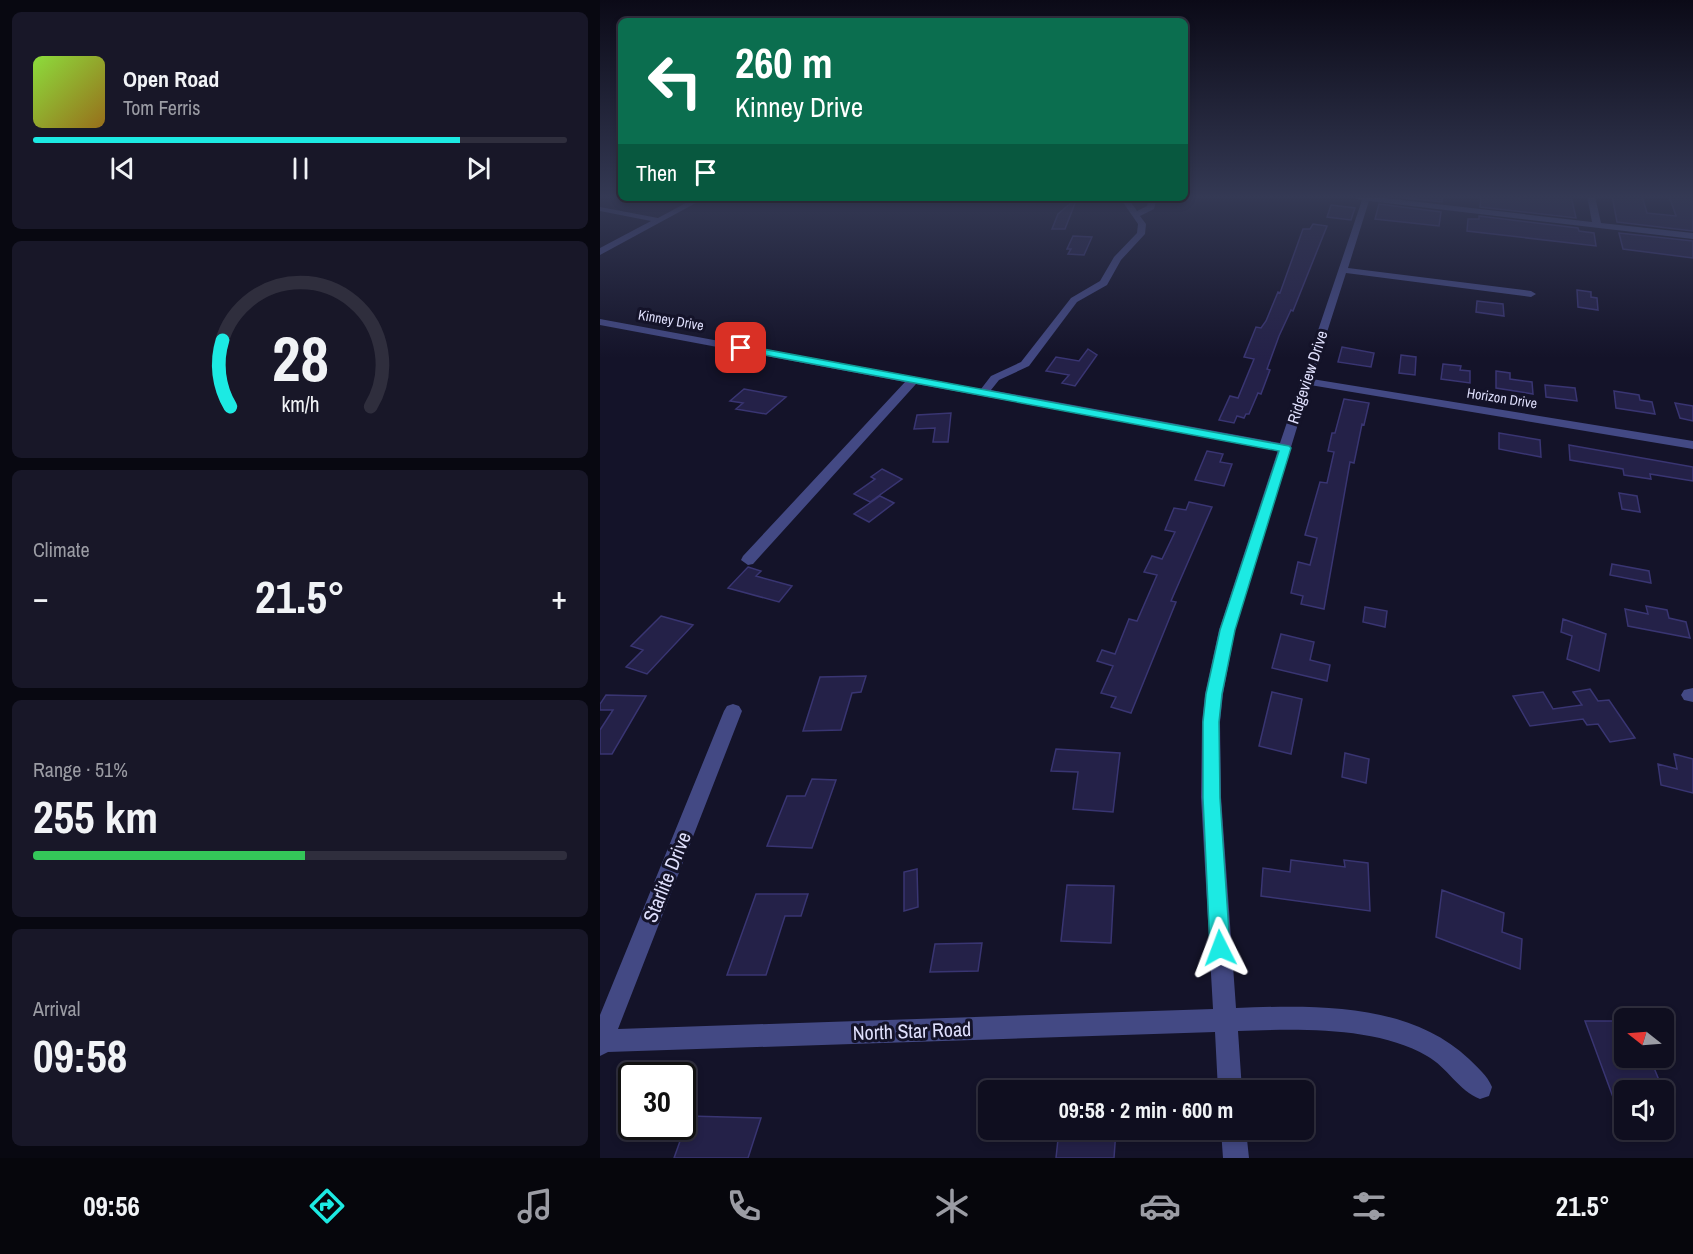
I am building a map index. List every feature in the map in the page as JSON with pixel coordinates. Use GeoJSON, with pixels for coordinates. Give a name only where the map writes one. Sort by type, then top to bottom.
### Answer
{"type":"FeatureCollection","features":[{"type":"Feature","properties":{"kind":"street"},"geometry":{"type":"LineString","coordinates":[[984,392],[995,378],[1025,364],[1074,300],[1104,283],[1117,259],[1126,250]]}},
{"type":"Feature","properties":{"kind":"street","name":"Ridgeview Drive"},"geometry":{"type":"LineString","coordinates":[[1229,1080],[1211,798],[1211,722],[1227,630],[1349,250]]}},
{"type":"Feature","properties":{"kind":"street"},"geometry":{"type":"LineString","coordinates":[[1342,270],[1531,294]]}},
{"type":"Feature","properties":{"kind":"street","name":"Kinney Drive"},"geometry":{"type":"LineString","coordinates":[[600,322],[1285,448]]}},
{"type":"Feature","properties":{"kind":"street"},"geometry":{"type":"LineString","coordinates":[[748,560],[914,379]]}},
{"type":"Feature","properties":{"kind":"street","name":"Horizon Drive"},"geometry":{"type":"LineString","coordinates":[[1305,381],[1693,445]]}},
{"type":"Feature","properties":{"kind":"street","name":"Starlite Drive"},"geometry":{"type":"LineString","coordinates":[[600,1042],[733,711]]}},
{"type":"Feature","properties":{"kind":"street","name":"North Star Road"},"geometry":{"type":"LineString","coordinates":[[600,1042],[1224,1022],[1281,1018],[1328,1020],[1358,1023],[1408,1036],[1434,1046],[1453,1060],[1480,1088]]}},
{"type":"Feature","properties":{"kind":"street"},"geometry":{"type":"LineString","coordinates":[[1235,1140],[1236,1158]]}},
{"type":"Feature","properties":{"kind":"building"},"geometry":{"type":"Polygon","coordinates":[[[1070,250],[1086,250],[1084,255],[1068,254],[1070,250]]]}},
{"type":"Feature","properties":{"kind":"building"},"geometry":{"type":"Polygon","coordinates":[[[1295,250],[1317,250],[1293,311],[1291,310],[1279,336],[1261,394],[1258,393],[1249,414],[1246,414],[1244,418],[1237,416],[1234,423],[1219,420],[1230,396],[1238,398],[1254,359],[1244,357],[1256,327],[1261,328],[1266,321],[1278,292],[1280,293],[1295,250]]]}},
{"type":"Feature","properties":{"kind":"building"},"geometry":{"type":"Polygon","coordinates":[[[1631,250],[1693,250],[1693,258],[1631,250]]]}},
{"type":"Feature","properties":{"kind":"building"},"geometry":{"type":"Polygon","coordinates":[[[1577,290],[1591,292],[1591,297],[1597,298],[1598,310],[1578,307],[1577,290]]]}},
{"type":"Feature","properties":{"kind":"building"},"geometry":{"type":"Polygon","coordinates":[[[1477,301],[1503,304],[1504,316],[1476,312],[1477,301]]]}},
{"type":"Feature","properties":{"kind":"building"},"geometry":{"type":"Polygon","coordinates":[[[1342,347],[1374,353],[1371,367],[1338,362],[1342,347]]]}},
{"type":"Feature","properties":{"kind":"building"},"geometry":{"type":"Polygon","coordinates":[[[1088,349],[1097,355],[1075,386],[1062,383],[1069,375],[1046,371],[1056,357],[1079,361],[1088,349]]]}},
{"type":"Feature","properties":{"kind":"building"},"geometry":{"type":"Polygon","coordinates":[[[1401,355],[1416,357],[1415,375],[1399,373],[1401,355]]]}},
{"type":"Feature","properties":{"kind":"building"},"geometry":{"type":"Polygon","coordinates":[[[1443,364],[1461,366],[1460,370],[1470,371],[1470,383],[1441,379],[1443,364]]]}},
{"type":"Feature","properties":{"kind":"building"},"geometry":{"type":"Polygon","coordinates":[[[1496,371],[1510,373],[1510,379],[1532,382],[1533,394],[1496,388],[1496,371]]]}},
{"type":"Feature","properties":{"kind":"building"},"geometry":{"type":"Polygon","coordinates":[[[1545,385],[1575,388],[1577,401],[1546,397],[1545,385]]]}},
{"type":"Feature","properties":{"kind":"building"},"geometry":{"type":"Polygon","coordinates":[[[744,389],[786,397],[766,414],[736,409],[743,403],[730,401],[744,389]]]}},
{"type":"Feature","properties":{"kind":"building"},"geometry":{"type":"Polygon","coordinates":[[[1614,391],[1639,395],[1640,400],[1652,402],[1655,414],[1616,408],[1614,391]]]}},
{"type":"Feature","properties":{"kind":"building"},"geometry":{"type":"Polygon","coordinates":[[[1344,399],[1369,403],[1354,463],[1350,462],[1324,609],[1301,604],[1303,596],[1291,593],[1298,562],[1310,565],[1317,538],[1305,535],[1320,482],[1327,483],[1334,452],[1328,451],[1344,399]]]}},
{"type":"Feature","properties":{"kind":"building"},"geometry":{"type":"Polygon","coordinates":[[[1675,403],[1693,406],[1693,421],[1680,418],[1675,403]]]}},
{"type":"Feature","properties":{"kind":"building"},"geometry":{"type":"Polygon","coordinates":[[[951,413],[948,442],[933,442],[935,428],[914,429],[917,415],[951,413]]]}},
{"type":"Feature","properties":{"kind":"building"},"geometry":{"type":"Polygon","coordinates":[[[1499,433],[1540,440],[1541,457],[1499,449],[1499,433]]]}},
{"type":"Feature","properties":{"kind":"building"},"geometry":{"type":"Polygon","coordinates":[[[1569,445],[1693,467],[1693,481],[1650,474],[1651,479],[1624,475],[1623,469],[1570,460],[1569,445]]]}},
{"type":"Feature","properties":{"kind":"building"},"geometry":{"type":"Polygon","coordinates":[[[1207,451],[1223,454],[1220,462],[1232,464],[1224,486],[1195,480],[1207,451]]]}},
{"type":"Feature","properties":{"kind":"building"},"geometry":{"type":"Polygon","coordinates":[[[882,469],[902,479],[870,502],[854,494],[875,479],[871,477],[882,469]]]}},
{"type":"Feature","properties":{"kind":"building"},"geometry":{"type":"Polygon","coordinates":[[[1619,493],[1637,496],[1640,512],[1622,509],[1619,493]]]}},
{"type":"Feature","properties":{"kind":"building"},"geometry":{"type":"Polygon","coordinates":[[[880,496],[894,503],[869,522],[854,514],[880,496]]]}},
{"type":"Feature","properties":{"kind":"building"},"geometry":{"type":"Polygon","coordinates":[[[1189,502],[1212,507],[1171,601],[1176,602],[1131,713],[1111,707],[1116,697],[1101,693],[1113,666],[1097,661],[1102,650],[1115,654],[1129,619],[1137,621],[1157,575],[1144,572],[1152,556],[1162,559],[1175,532],[1165,530],[1174,508],[1186,510],[1189,502]]]}},
{"type":"Feature","properties":{"kind":"building"},"geometry":{"type":"Polygon","coordinates":[[[1612,564],[1649,571],[1651,583],[1610,575],[1612,564]]]}},
{"type":"Feature","properties":{"kind":"building"},"geometry":{"type":"Polygon","coordinates":[[[748,567],[761,571],[756,576],[792,586],[779,602],[728,588],[748,567]]]}},
{"type":"Feature","properties":{"kind":"building"},"geometry":{"type":"Polygon","coordinates":[[[1646,606],[1667,610],[1669,618],[1686,622],[1690,638],[1628,626],[1625,609],[1648,614],[1646,606]]]}},
{"type":"Feature","properties":{"kind":"building"},"geometry":{"type":"Polygon","coordinates":[[[1365,607],[1387,611],[1385,627],[1363,622],[1365,607]]]}},
{"type":"Feature","properties":{"kind":"building"},"geometry":{"type":"Polygon","coordinates":[[[661,616],[693,625],[647,674],[626,667],[643,650],[631,646],[661,616]]]}},
{"type":"Feature","properties":{"kind":"building"},"geometry":{"type":"Polygon","coordinates":[[[1563,619],[1606,634],[1599,671],[1567,659],[1572,636],[1561,632],[1563,619]]]}},
{"type":"Feature","properties":{"kind":"building"},"geometry":{"type":"Polygon","coordinates":[[[1281,634],[1314,642],[1310,660],[1330,665],[1327,681],[1272,668],[1281,634]]]}},
{"type":"Feature","properties":{"kind":"building"},"geometry":{"type":"Polygon","coordinates":[[[866,676],[861,692],[852,693],[841,730],[803,731],[820,677],[866,676]]]}},
{"type":"Feature","properties":{"kind":"building"},"geometry":{"type":"Polygon","coordinates":[[[1590,689],[1598,701],[1609,700],[1635,738],[1610,742],[1598,724],[1587,725],[1583,719],[1530,726],[1513,696],[1543,692],[1553,709],[1582,705],[1573,692],[1590,689]]]}},
{"type":"Feature","properties":{"kind":"building"},"geometry":{"type":"Polygon","coordinates":[[[1272,692],[1302,699],[1291,754],[1259,746],[1272,692]]]}},
{"type":"Feature","properties":{"kind":"building"},"geometry":{"type":"Polygon","coordinates":[[[606,695],[646,696],[612,754],[600,754],[600,730],[613,710],[600,710],[600,704],[606,695]]]}},
{"type":"Feature","properties":{"kind":"building"},"geometry":{"type":"Polygon","coordinates":[[[1056,749],[1120,753],[1113,812],[1073,809],[1078,772],[1051,771],[1056,749]]]}},
{"type":"Feature","properties":{"kind":"building"},"geometry":{"type":"Polygon","coordinates":[[[1345,753],[1369,759],[1366,783],[1342,777],[1345,753]]]}},
{"type":"Feature","properties":{"kind":"building"},"geometry":{"type":"Polygon","coordinates":[[[1674,754],[1693,759],[1693,793],[1661,785],[1658,764],[1677,769],[1674,754]]]}},
{"type":"Feature","properties":{"kind":"building"},"geometry":{"type":"Polygon","coordinates":[[[812,779],[836,780],[812,848],[767,846],[787,796],[805,796],[812,779]]]}},
{"type":"Feature","properties":{"kind":"building"},"geometry":{"type":"Polygon","coordinates":[[[1291,860],[1345,867],[1344,860],[1368,863],[1370,911],[1261,896],[1263,868],[1290,872],[1291,860]]]}},
{"type":"Feature","properties":{"kind":"building"},"geometry":{"type":"Polygon","coordinates":[[[917,869],[918,907],[904,911],[904,872],[917,869]]]}},
{"type":"Feature","properties":{"kind":"building"},"geometry":{"type":"Polygon","coordinates":[[[1067,885],[1114,886],[1111,943],[1061,941],[1067,885]]]}},
{"type":"Feature","properties":{"kind":"building"},"geometry":{"type":"Polygon","coordinates":[[[1442,890],[1504,913],[1502,932],[1522,939],[1520,969],[1436,937],[1442,890]]]}},
{"type":"Feature","properties":{"kind":"building"},"geometry":{"type":"Polygon","coordinates":[[[756,894],[808,894],[801,916],[785,916],[766,975],[727,975],[756,894]]]}},
{"type":"Feature","properties":{"kind":"building"},"geometry":{"type":"Polygon","coordinates":[[[982,943],[978,971],[930,972],[935,944],[982,943]]]}},
{"type":"Feature","properties":{"kind":"building"},"geometry":{"type":"Polygon","coordinates":[[[1585,1021],[1614,1021],[1614,1068],[1654,1068],[1659,1080],[1614,1080],[1614,1100],[1585,1021]]]}},
{"type":"Feature","properties":{"kind":"building"},"geometry":{"type":"Polygon","coordinates":[[[696,1116],[761,1118],[748,1158],[674,1158],[680,1140],[696,1140],[696,1116]]]}},
{"type":"Feature","properties":{"kind":"building"},"geometry":{"type":"Polygon","coordinates":[[[1058,1140],[1115,1140],[1114,1158],[1056,1158],[1058,1140]]]}},
{"type":"Feature","properties":{"kind":"route"},"geometry":{"type":"LineString","coordinates":[[741,348],[1285,448],[1227,630],[1214,694],[1211,722],[1213,754],[1211,798],[1220,948]]}}]}
